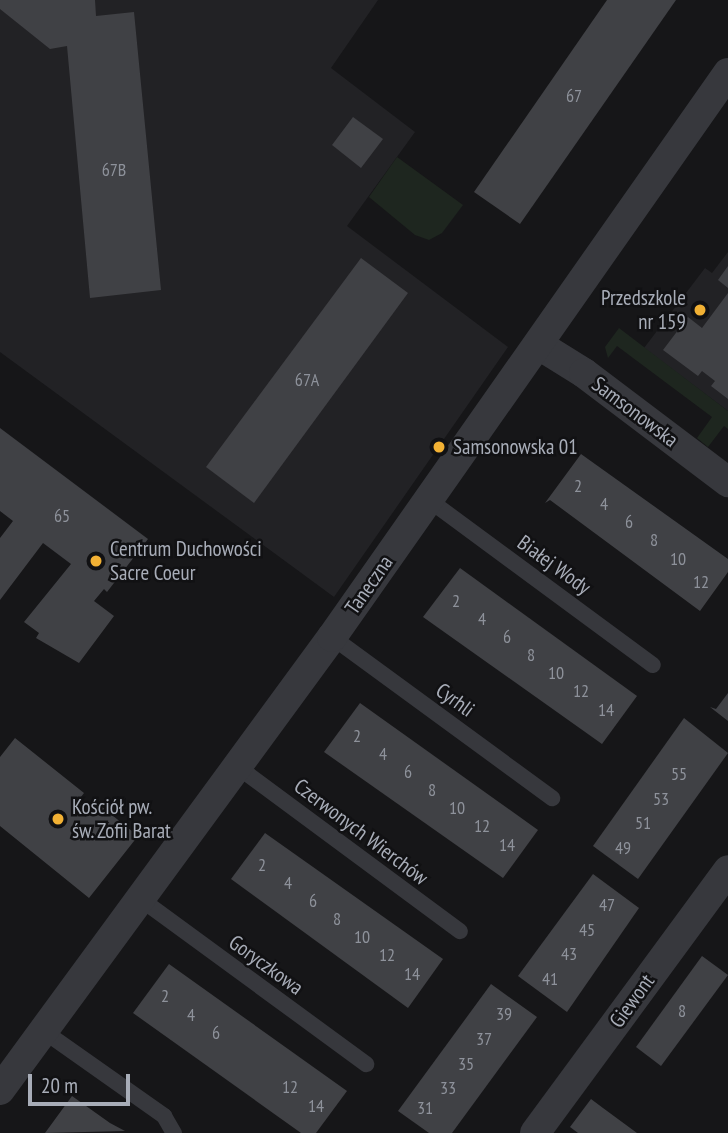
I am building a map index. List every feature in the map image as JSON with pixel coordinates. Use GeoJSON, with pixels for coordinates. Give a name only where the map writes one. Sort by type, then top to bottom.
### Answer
{"type":"FeatureCollection","features":[{"type":"Feature","properties":{"kind":"street","name":"Taneczna"},"geometry":{"type":"LineString","coordinates":[[0,1090],[142,900],[332,636],[539,345],[728,72]]}},
{"type":"Feature","properties":{"kind":"street","name":"Samsonowska"},"geometry":{"type":"LineString","coordinates":[[539,345],[728,482]]}},
{"type":"Feature","properties":{"kind":"street","name":"Giewont"},"geometry":{"type":"LineString","coordinates":[[535,1133],[728,870]]}},
{"type":"Feature","properties":{"kind":"lane","name":"Białej Wody"},"geometry":{"type":"LineString","coordinates":[[429,500],[653,665]]}},
{"type":"Feature","properties":{"kind":"lane","name":"Cyrhli"},"geometry":{"type":"LineString","coordinates":[[332,636],[552,798]]}},
{"type":"Feature","properties":{"kind":"lane","name":"Czerwonych Wierchów"},"geometry":{"type":"LineString","coordinates":[[238,767],[460,931]]}},
{"type":"Feature","properties":{"kind":"lane","name":"Goryczkowa"},"geometry":{"type":"LineString","coordinates":[[142,900],[366,1064]]}},
{"type":"Feature","properties":{"kind":"lane"},"geometry":{"type":"LineString","coordinates":[[45,1032],[164,1116],[173,1133]]}},
{"type":"Feature","properties":{"kind":"shaded area"},"geometry":{"type":"Polygon","coordinates":[[[0,0],[378,0],[331,68],[415,132],[347,226],[508,347],[334,597],[0,352],[0,0]]]}},
{"type":"Feature","properties":{"kind":"shaded area"},"geometry":{"type":"Polygon","coordinates":[[[397,157],[463,205],[442,233],[429,240],[415,235],[369,197],[397,157]]]}},
{"type":"Feature","properties":{"kind":"shaded area","name":"Przedszkole nr 159"},"geometry":{"type":"Polygon","coordinates":[[[728,252],[728,411],[644,348],[705,268],[712,273],[728,252]]]}},
{"type":"Feature","properties":{"kind":"shaded area"},"geometry":{"type":"Polygon","coordinates":[[[619,328],[728,411],[728,429],[724,426],[708,447],[697,438],[712,417],[617,346],[608,358],[605,347],[619,328]]]}},
{"type":"Feature","properties":{"kind":"building"},"geometry":{"type":"Polygon","coordinates":[[[0,0],[95,0],[96,16],[134,12],[161,290],[90,298],[67,46],[50,49],[0,9],[0,0]]]}},
{"type":"Feature","properties":{"kind":"building"},"geometry":{"type":"Polygon","coordinates":[[[607,0],[676,0],[520,224],[474,192],[607,0]]]}},
{"type":"Feature","properties":{"kind":"building"},"geometry":{"type":"Polygon","coordinates":[[[353,117],[383,139],[361,168],[332,145],[353,117]]]}},
{"type":"Feature","properties":{"kind":"building"},"geometry":{"type":"Polygon","coordinates":[[[361,258],[408,293],[254,503],[206,467],[361,258]]]}},
{"type":"Feature","properties":{"kind":"building"},"geometry":{"type":"Polygon","coordinates":[[[728,266],[728,288],[718,280],[728,266]]]}},
{"type":"Feature","properties":{"kind":"building"},"geometry":{"type":"Polygon","coordinates":[[[728,293],[728,399],[711,386],[715,381],[702,371],[698,376],[663,350],[688,317],[702,328],[728,293]]]}},
{"type":"Feature","properties":{"kind":"building"},"geometry":{"type":"Polygon","coordinates":[[[0,428],[148,539],[107,592],[104,589],[94,601],[114,616],[79,663],[36,638],[39,633],[24,622],[71,564],[43,543],[0,600],[0,538],[13,521],[0,511],[0,428]]]}},
{"type":"Feature","properties":{"kind":"building"},"geometry":{"type":"Polygon","coordinates":[[[581,454],[728,559],[728,572],[700,611],[550,500],[545,503],[581,454]]]}},
{"type":"Feature","properties":{"kind":"building"},"geometry":{"type":"Polygon","coordinates":[[[460,568],[637,696],[602,744],[423,617],[460,568]]]}},
{"type":"Feature","properties":{"kind":"building"},"geometry":{"type":"Polygon","coordinates":[[[728,693],[728,721],[710,707],[716,709],[728,693]]]}},
{"type":"Feature","properties":{"kind":"building"},"geometry":{"type":"Polygon","coordinates":[[[360,703],[538,830],[503,878],[324,752],[360,703]]]}},
{"type":"Feature","properties":{"kind":"building"},"geometry":{"type":"Polygon","coordinates":[[[684,718],[728,753],[638,879],[593,846],[684,718]]]}},
{"type":"Feature","properties":{"kind":"building","name":"Kościół pw. św. Zofii Barat"},"geometry":{"type":"Polygon","coordinates":[[[15,738],[84,793],[78,801],[90,811],[97,803],[138,836],[89,898],[0,826],[0,757],[15,738]]]}},
{"type":"Feature","properties":{"kind":"building"},"geometry":{"type":"Polygon","coordinates":[[[265,833],[443,959],[408,1008],[231,879],[265,833]]]}},
{"type":"Feature","properties":{"kind":"building"},"geometry":{"type":"Polygon","coordinates":[[[593,874],[639,908],[567,1012],[518,976],[593,874]]]}},
{"type":"Feature","properties":{"kind":"building"},"geometry":{"type":"Polygon","coordinates":[[[702,956],[728,975],[661,1066],[636,1047],[702,956]]]}},
{"type":"Feature","properties":{"kind":"building"},"geometry":{"type":"Polygon","coordinates":[[[169,964],[347,1091],[316,1133],[301,1133],[133,1013],[169,964]]]}},
{"type":"Feature","properties":{"kind":"building"},"geometry":{"type":"Polygon","coordinates":[[[491,984],[537,1017],[452,1133],[429,1133],[398,1111],[491,984]]]}},
{"type":"Feature","properties":{"kind":"building"},"geometry":{"type":"Polygon","coordinates":[[[72,1096],[110,1123],[125,1131],[45,1133],[72,1096]]]}},
{"type":"Feature","properties":{"kind":"building"},"geometry":{"type":"Polygon","coordinates":[[[591,1099],[637,1133],[578,1133],[570,1127],[591,1099]]]}},
{"type":"Feature","properties":{"kind":"place","name":"Przedszkole nr 159"},"geometry":{"type":"Point","coordinates":[700,310]}},
{"type":"Feature","properties":{"kind":"place","name":"Samsonowska 01"},"geometry":{"type":"Point","coordinates":[439,447]}},
{"type":"Feature","properties":{"kind":"place","name":"Centrum Duchowości Sacre Coeur"},"geometry":{"type":"Point","coordinates":[96,561]}},
{"type":"Feature","properties":{"kind":"place","name":"Kościół pw. św. Zofii Barat"},"geometry":{"type":"Point","coordinates":[58,819]}}]}
